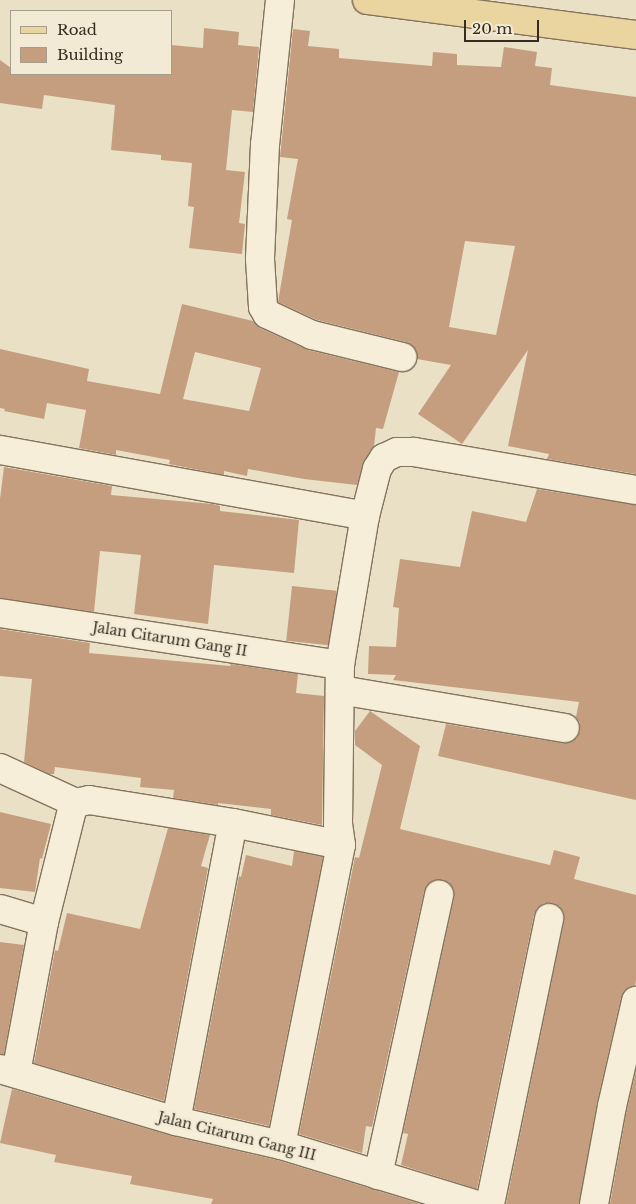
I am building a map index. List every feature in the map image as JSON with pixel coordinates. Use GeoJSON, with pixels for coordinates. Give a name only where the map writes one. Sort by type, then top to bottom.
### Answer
{"type":"FeatureCollection","features":[{"type":"Feature","properties":{"kind":"main road"},"geometry":{"type":"LineString","coordinates":[[367,0],[636,35]]}},
{"type":"Feature","properties":{"kind":"street"},"geometry":{"type":"LineString","coordinates":[[280,0],[265,144],[260,259],[262,307],[267,314],[312,335],[402,357]]}},
{"type":"Feature","properties":{"kind":"street"},"geometry":{"type":"LineString","coordinates":[[0,450],[365,516]]}},
{"type":"Feature","properties":{"kind":"street"},"geometry":{"type":"LineString","coordinates":[[281,1145],[341,845],[338,824],[340,678],[365,516],[377,469],[384,458],[397,452],[414,452],[636,490]]}},
{"type":"Feature","properties":{"kind":"street","name":"Jalan Citarum Gang II"},"geometry":{"type":"LineString","coordinates":[[0,613],[340,678],[565,728]]}},
{"type":"Feature","properties":{"kind":"street"},"geometry":{"type":"LineString","coordinates":[[0,768],[76,803],[89,800],[233,823],[341,845]]}},
{"type":"Feature","properties":{"kind":"street"},"geometry":{"type":"LineString","coordinates":[[8,1071],[72,810],[76,803]]}},
{"type":"Feature","properties":{"kind":"street"},"geometry":{"type":"LineString","coordinates":[[176,1121],[233,823]]}},
{"type":"Feature","properties":{"kind":"street"},"geometry":{"type":"LineString","coordinates":[[378,1175],[439,895]]}},
{"type":"Feature","properties":{"kind":"street"},"geometry":{"type":"LineString","coordinates":[[0,909],[44,922]]}},
{"type":"Feature","properties":{"kind":"street"},"geometry":{"type":"LineString","coordinates":[[490,1204],[549,918]]}},
{"type":"Feature","properties":{"kind":"street"},"geometry":{"type":"LineString","coordinates":[[594,1204],[612,1106],[636,1001]]}},
{"type":"Feature","properties":{"kind":"street","name":"Jalan Citarum Gang III"},"geometry":{"type":"LineString","coordinates":[[8,1071],[176,1121],[281,1145],[474,1204]]}},
{"type":"Feature","properties":{"kind":"building"},"geometry":{"type":"Polygon","coordinates":[[[204,28],[239,32],[238,45],[259,47],[253,112],[232,110],[226,170],[245,172],[239,223],[245,224],[242,254],[189,248],[194,207],[188,206],[192,163],[161,160],[161,155],[111,150],[115,105],[44,95],[42,109],[0,103],[0,60],[10,67],[10,75],[172,75],[172,45],[203,48],[204,28]]]}},
{"type":"Feature","properties":{"kind":"building"},"geometry":{"type":"Polygon","coordinates":[[[293,29],[310,31],[308,46],[339,49],[339,58],[432,66],[433,52],[457,54],[457,65],[501,67],[504,47],[537,52],[535,66],[552,68],[550,85],[636,97],[636,474],[547,459],[549,454],[508,446],[528,350],[462,444],[418,414],[451,365],[417,359],[413,346],[406,342],[317,320],[278,302],[292,220],[287,219],[298,159],[280,157],[293,29]],[[465,241],[449,327],[496,335],[515,246],[465,241]]]}},
{"type":"Feature","properties":{"kind":"building"},"geometry":{"type":"Polygon","coordinates":[[[182,304],[253,321],[260,328],[308,350],[399,372],[383,429],[376,428],[374,447],[364,461],[357,485],[304,479],[248,469],[247,476],[224,471],[224,475],[169,464],[170,460],[116,450],[116,455],[79,448],[86,410],[47,403],[44,419],[4,411],[5,409],[0,408],[0,349],[89,369],[87,381],[160,394],[182,304]],[[195,352],[183,399],[249,411],[261,368],[195,352]]]}},
{"type":"Feature","properties":{"kind":"building"},"geometry":{"type":"Polygon","coordinates":[[[4,467],[112,486],[111,495],[213,504],[220,506],[220,511],[299,520],[294,573],[214,565],[208,624],[134,614],[141,555],[100,551],[94,612],[0,598],[0,499],[4,467]]]}},
{"type":"Feature","properties":{"kind":"building"},"geometry":{"type":"Polygon","coordinates":[[[537,489],[636,505],[636,800],[438,756],[446,724],[562,743],[571,742],[577,738],[580,731],[580,723],[576,717],[579,702],[393,680],[396,675],[368,674],[369,646],[396,647],[399,608],[393,607],[400,559],[460,567],[472,511],[526,522],[537,489]]]}},
{"type":"Feature","properties":{"kind":"building"},"geometry":{"type":"Polygon","coordinates":[[[292,586],[337,591],[331,645],[286,641],[292,586]]]}},
{"type":"Feature","properties":{"kind":"building"},"geometry":{"type":"Polygon","coordinates":[[[0,629],[90,643],[89,653],[230,666],[231,664],[298,674],[296,693],[324,696],[322,825],[271,815],[271,809],[218,803],[218,805],[173,798],[174,790],[140,787],[141,778],[55,767],[54,774],[49,774],[24,762],[32,679],[0,676],[0,629]]]}},
{"type":"Feature","properties":{"kind":"building"},"geometry":{"type":"Polygon","coordinates":[[[370,711],[420,746],[400,829],[550,865],[554,850],[580,857],[574,879],[636,895],[635,986],[625,990],[621,998],[597,1103],[579,1204],[506,1204],[564,921],[564,913],[559,906],[553,903],[544,903],[537,908],[534,915],[477,1189],[401,1165],[408,1134],[403,1133],[454,898],[454,890],[449,883],[443,880],[434,880],[427,885],[424,892],[372,1127],[366,1126],[362,1153],[299,1134],[355,857],[359,858],[382,765],[355,745],[355,731],[370,711]]]}},
{"type":"Feature","properties":{"kind":"building"},"geometry":{"type":"Polygon","coordinates":[[[0,812],[51,824],[42,859],[40,858],[35,892],[0,888],[0,812]]]}},
{"type":"Feature","properties":{"kind":"building"},"geometry":{"type":"Polygon","coordinates":[[[168,828],[210,835],[201,866],[208,868],[164,1101],[34,1063],[55,950],[58,951],[67,913],[140,929],[168,828]]]}},
{"type":"Feature","properties":{"kind":"building"},"geometry":{"type":"Polygon","coordinates":[[[294,851],[323,857],[269,1126],[194,1109],[239,876],[241,877],[246,855],[292,866],[294,851]]]}},
{"type":"Feature","properties":{"kind":"building"},"geometry":{"type":"Polygon","coordinates":[[[0,942],[24,945],[4,1054],[0,1054],[0,942]]]}},
{"type":"Feature","properties":{"kind":"building"},"geometry":{"type":"Polygon","coordinates":[[[636,1071],[636,1204],[610,1204],[627,1109],[636,1071]]]}},
{"type":"Feature","properties":{"kind":"building"},"geometry":{"type":"Polygon","coordinates":[[[12,1089],[172,1136],[277,1160],[421,1204],[211,1204],[213,1199],[130,1184],[132,1176],[54,1162],[56,1155],[0,1143],[12,1089]]]}}]}
